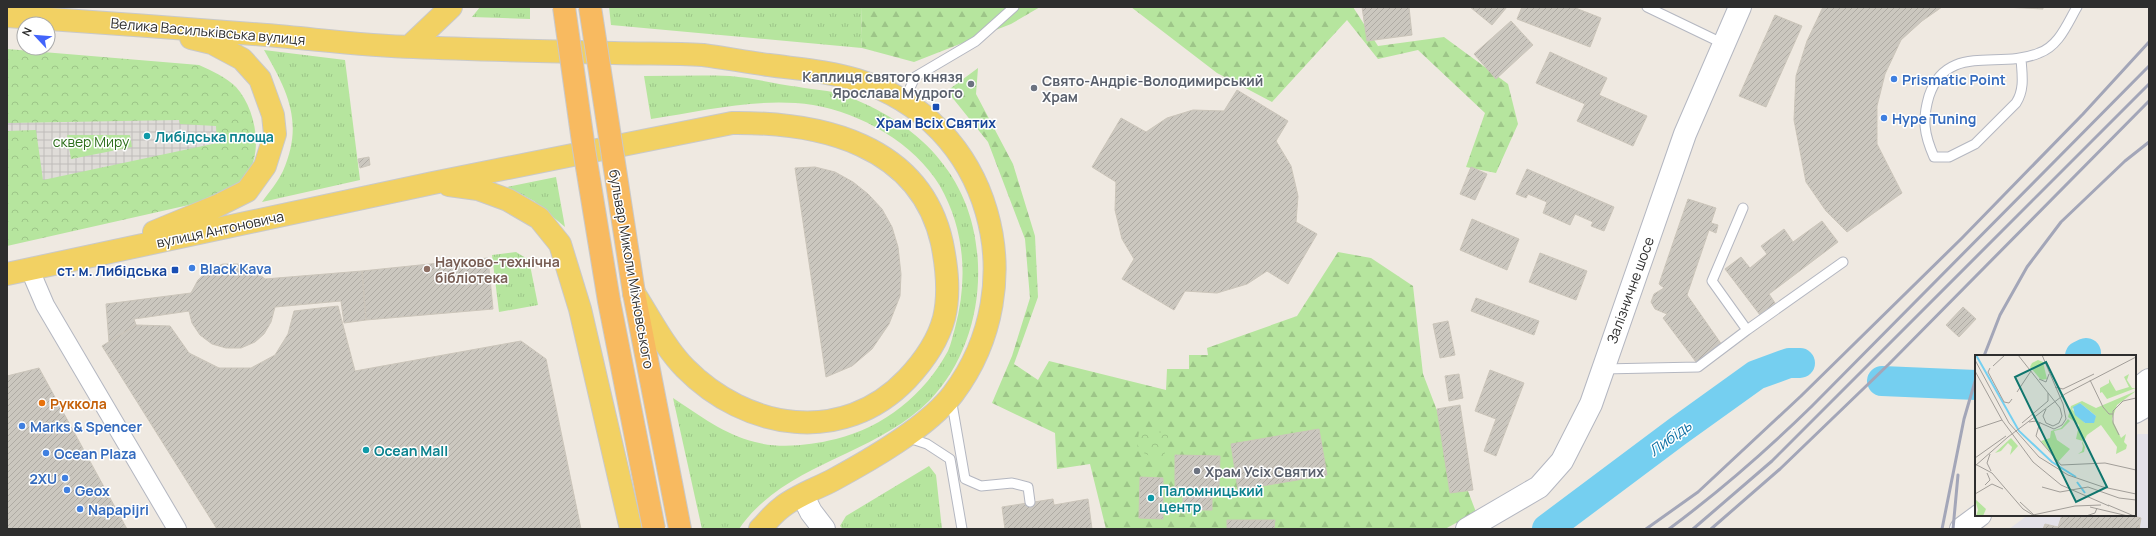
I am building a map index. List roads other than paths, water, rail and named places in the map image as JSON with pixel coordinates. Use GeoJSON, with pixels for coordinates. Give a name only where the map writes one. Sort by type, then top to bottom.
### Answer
{"type":"FeatureCollection","features":[{"type":"Feature","properties":{"kind":"highway","name":"бульвар Миколи Міхновського"},"geometry":{"type":"LineString","coordinates":[[564,7],[584,149],[609,301],[654,529]]}},
{"type":"Feature","properties":{"kind":"highway","name":"бульвар Миколи Міхновського"},"geometry":{"type":"LineString","coordinates":[[590,7],[634,293],[680,529]]}},
{"type":"Feature","properties":{"kind":"main road"},"geometry":{"type":"LineString","coordinates":[[408,47],[451,7]]}},
{"type":"Feature","properties":{"kind":"main road","name":"Велика Васильківська вулиця"},"geometry":{"type":"LineString","coordinates":[[7,16],[130,24],[408,47],[701,55],[799,69],[856,80],[888,92],[929,119],[954,145],[971,174],[987,211],[995,245],[996,282],[990,316],[981,347],[951,397],[930,417],[904,436],[839,476],[783,506],[760,529]]}},
{"type":"Feature","properties":{"kind":"main road"},"geometry":{"type":"LineString","coordinates":[[104,253],[217,206],[247,191],[265,166],[275,134],[273,115],[260,79],[242,59],[212,43],[130,24]]}},
{"type":"Feature","properties":{"kind":"main road","name":"вулиця Антоновича"},"geometry":{"type":"LineString","coordinates":[[7,274],[433,183],[732,123],[766,122],[800,126],[831,134],[862,145],[890,160],[912,181],[928,205],[940,232],[946,261],[948,290],[944,318],[933,344],[919,366],[900,386],[878,402],[855,414],[831,420],[807,422],[782,421],[760,416],[738,407],[719,396],[684,367],[670,349],[634,293]]}},
{"type":"Feature","properties":{"kind":"main road"},"geometry":{"type":"LineString","coordinates":[[433,183],[478,189],[508,200],[539,218],[560,244],[580,309],[631,529]]}},
{"type":"Feature","properties":{"kind":"street","name":"Залізничне шосе"},"geometry":{"type":"LineString","coordinates":[[1467,529],[1539,487],[1562,461],[1591,404],[1602,369],[1686,134],[1740,7]]}},
{"type":"Feature","properties":{"kind":"street"},"geometry":{"type":"LineString","coordinates":[[30,270],[45,305],[177,529]]}},
{"type":"Feature","properties":{"kind":"street"},"geometry":{"type":"LineString","coordinates":[[2141,406],[2149,380]]}},
{"type":"Feature","properties":{"kind":"street"},"geometry":{"type":"LineString","coordinates":[[803,496],[811,512],[824,529]]}},
{"type":"Feature","properties":{"kind":"street"},"geometry":{"type":"LineString","coordinates":[[1961,529],[1979,516]]}},
{"type":"Feature","properties":{"kind":"lane"},"geometry":{"type":"LineString","coordinates":[[904,102],[915,76],[976,41],[1014,7]]}},
{"type":"Feature","properties":{"kind":"lane"},"geometry":{"type":"LineString","coordinates":[[1647,7],[1665,11],[1724,44]]}},
{"type":"Feature","properties":{"kind":"lane"},"geometry":{"type":"LineString","coordinates":[[2021,59],[2023,81],[2021,95],[2016,102],[1976,144],[1949,157],[1934,157],[1925,134],[1925,111],[1934,83],[1944,69],[1974,61],[2021,59],[2040,53],[2052,46],[2058,40],[2077,7]]}},
{"type":"Feature","properties":{"kind":"lane"},"geometry":{"type":"LineString","coordinates":[[1743,208],[1712,281],[1747,330]]}},
{"type":"Feature","properties":{"kind":"lane"},"geometry":{"type":"LineString","coordinates":[[1602,369],[1698,367],[1747,330],[1843,262]]}},
{"type":"Feature","properties":{"kind":"lane"},"geometry":{"type":"LineString","coordinates":[[951,397],[964,479],[981,486],[1012,483],[1028,487],[1030,502]]}},
{"type":"Feature","properties":{"kind":"lane"},"geometry":{"type":"LineString","coordinates":[[904,436],[927,444],[950,459],[962,529]]}},
{"type":"Feature","properties":{"kind":"waterway","name":"Либідь"},"geometry":{"type":"LineString","coordinates":[[2082,355],[2086,353]]}},
{"type":"Feature","properties":{"kind":"waterway","name":"Либідь"},"geometry":{"type":"LineString","coordinates":[[1547,529],[1756,375],[1789,363],[1800,363]]}},
{"type":"Feature","properties":{"kind":"waterway","name":"Либідь"},"geometry":{"type":"LineString","coordinates":[[1882,381],[1975,385]]}},
{"type":"Feature","properties":{"kind":"railway"},"geometry":{"type":"LineString","coordinates":[[1646,529],[1698,492],[1801,396],[1962,238],[2083,114],[2149,42]]}},
{"type":"Feature","properties":{"kind":"railway"},"geometry":{"type":"LineString","coordinates":[[1669,529],[1743,470],[1812,406],[2149,66]]}},
{"type":"Feature","properties":{"kind":"railway"},"geometry":{"type":"LineString","coordinates":[[1693,529],[1772,461],[2149,84]]}},
{"type":"Feature","properties":{"kind":"railway"},"geometry":{"type":"LineString","coordinates":[[1711,529],[1780,469],[1889,364],[2149,101]]}},
{"type":"Feature","properties":{"kind":"railway"},"geometry":{"type":"LineString","coordinates":[[1984,355],[2000,315],[2027,267],[2061,222],[2125,161],[2149,142]]}},
{"type":"Feature","properties":{"kind":"railway"},"geometry":{"type":"LineString","coordinates":[[1942,529],[1964,419],[1975,381]]}},
{"type":"Feature","properties":{"kind":"railway"},"geometry":{"type":"LineString","coordinates":[[1953,529],[1958,475]]}},
{"type":"Feature","properties":{"kind":"place","name":"Prismatic Point"},"geometry":{"type":"Point","coordinates":[1894,79]}},
{"type":"Feature","properties":{"kind":"place","name":"Каплиця святого князя Ярослава Мудрого"},"geometry":{"type":"Point","coordinates":[971,84]}},
{"type":"Feature","properties":{"kind":"place","name":"Свято-Андріє-Володимирський Храм"},"geometry":{"type":"Point","coordinates":[1034,88]}},
{"type":"Feature","properties":{"kind":"place","name":"Храм Всіх Святих"},"geometry":{"type":"Point","coordinates":[936,107]}},
{"type":"Feature","properties":{"kind":"place","name":"Hype Tuning"},"geometry":{"type":"Point","coordinates":[1884,118]}},
{"type":"Feature","properties":{"kind":"place","name":"Либідська площа"},"geometry":{"type":"Point","coordinates":[147,136]}},
{"type":"Feature","properties":{"kind":"place","name":"Black Kava"},"geometry":{"type":"Point","coordinates":[192,268]}},
{"type":"Feature","properties":{"kind":"place","name":"Науково-технічна бібліотека"},"geometry":{"type":"Point","coordinates":[427,269]}},
{"type":"Feature","properties":{"kind":"place","name":"ст. м. Либідська"},"geometry":{"type":"Point","coordinates":[175,270]}},
{"type":"Feature","properties":{"kind":"place","name":"Руккола"},"geometry":{"type":"Point","coordinates":[42,403]}},
{"type":"Feature","properties":{"kind":"place","name":"Marks & Spencer"},"geometry":{"type":"Point","coordinates":[22,426]}},
{"type":"Feature","properties":{"kind":"place","name":"Ocean Mall"},"geometry":{"type":"Point","coordinates":[366,450]}},
{"type":"Feature","properties":{"kind":"place","name":"Ocean Plaza"},"geometry":{"type":"Point","coordinates":[46,453]}},
{"type":"Feature","properties":{"kind":"place","name":"Храм Усіх Святих"},"geometry":{"type":"Point","coordinates":[1197,471]}},
{"type":"Feature","properties":{"kind":"place","name":"2XU"},"geometry":{"type":"Point","coordinates":[65,478]}},
{"type":"Feature","properties":{"kind":"place","name":"Geox"},"geometry":{"type":"Point","coordinates":[67,490]}},
{"type":"Feature","properties":{"kind":"place","name":"Паломницький центр"},"geometry":{"type":"Point","coordinates":[1151,498]}},
{"type":"Feature","properties":{"kind":"place","name":"Napapijri"},"geometry":{"type":"Point","coordinates":[80,509]}},
{"type":"Feature","properties":{"kind":"park label","name":"сквер Миру"},"geometry":{"type":"Point","coordinates":[91,141]}}]}
